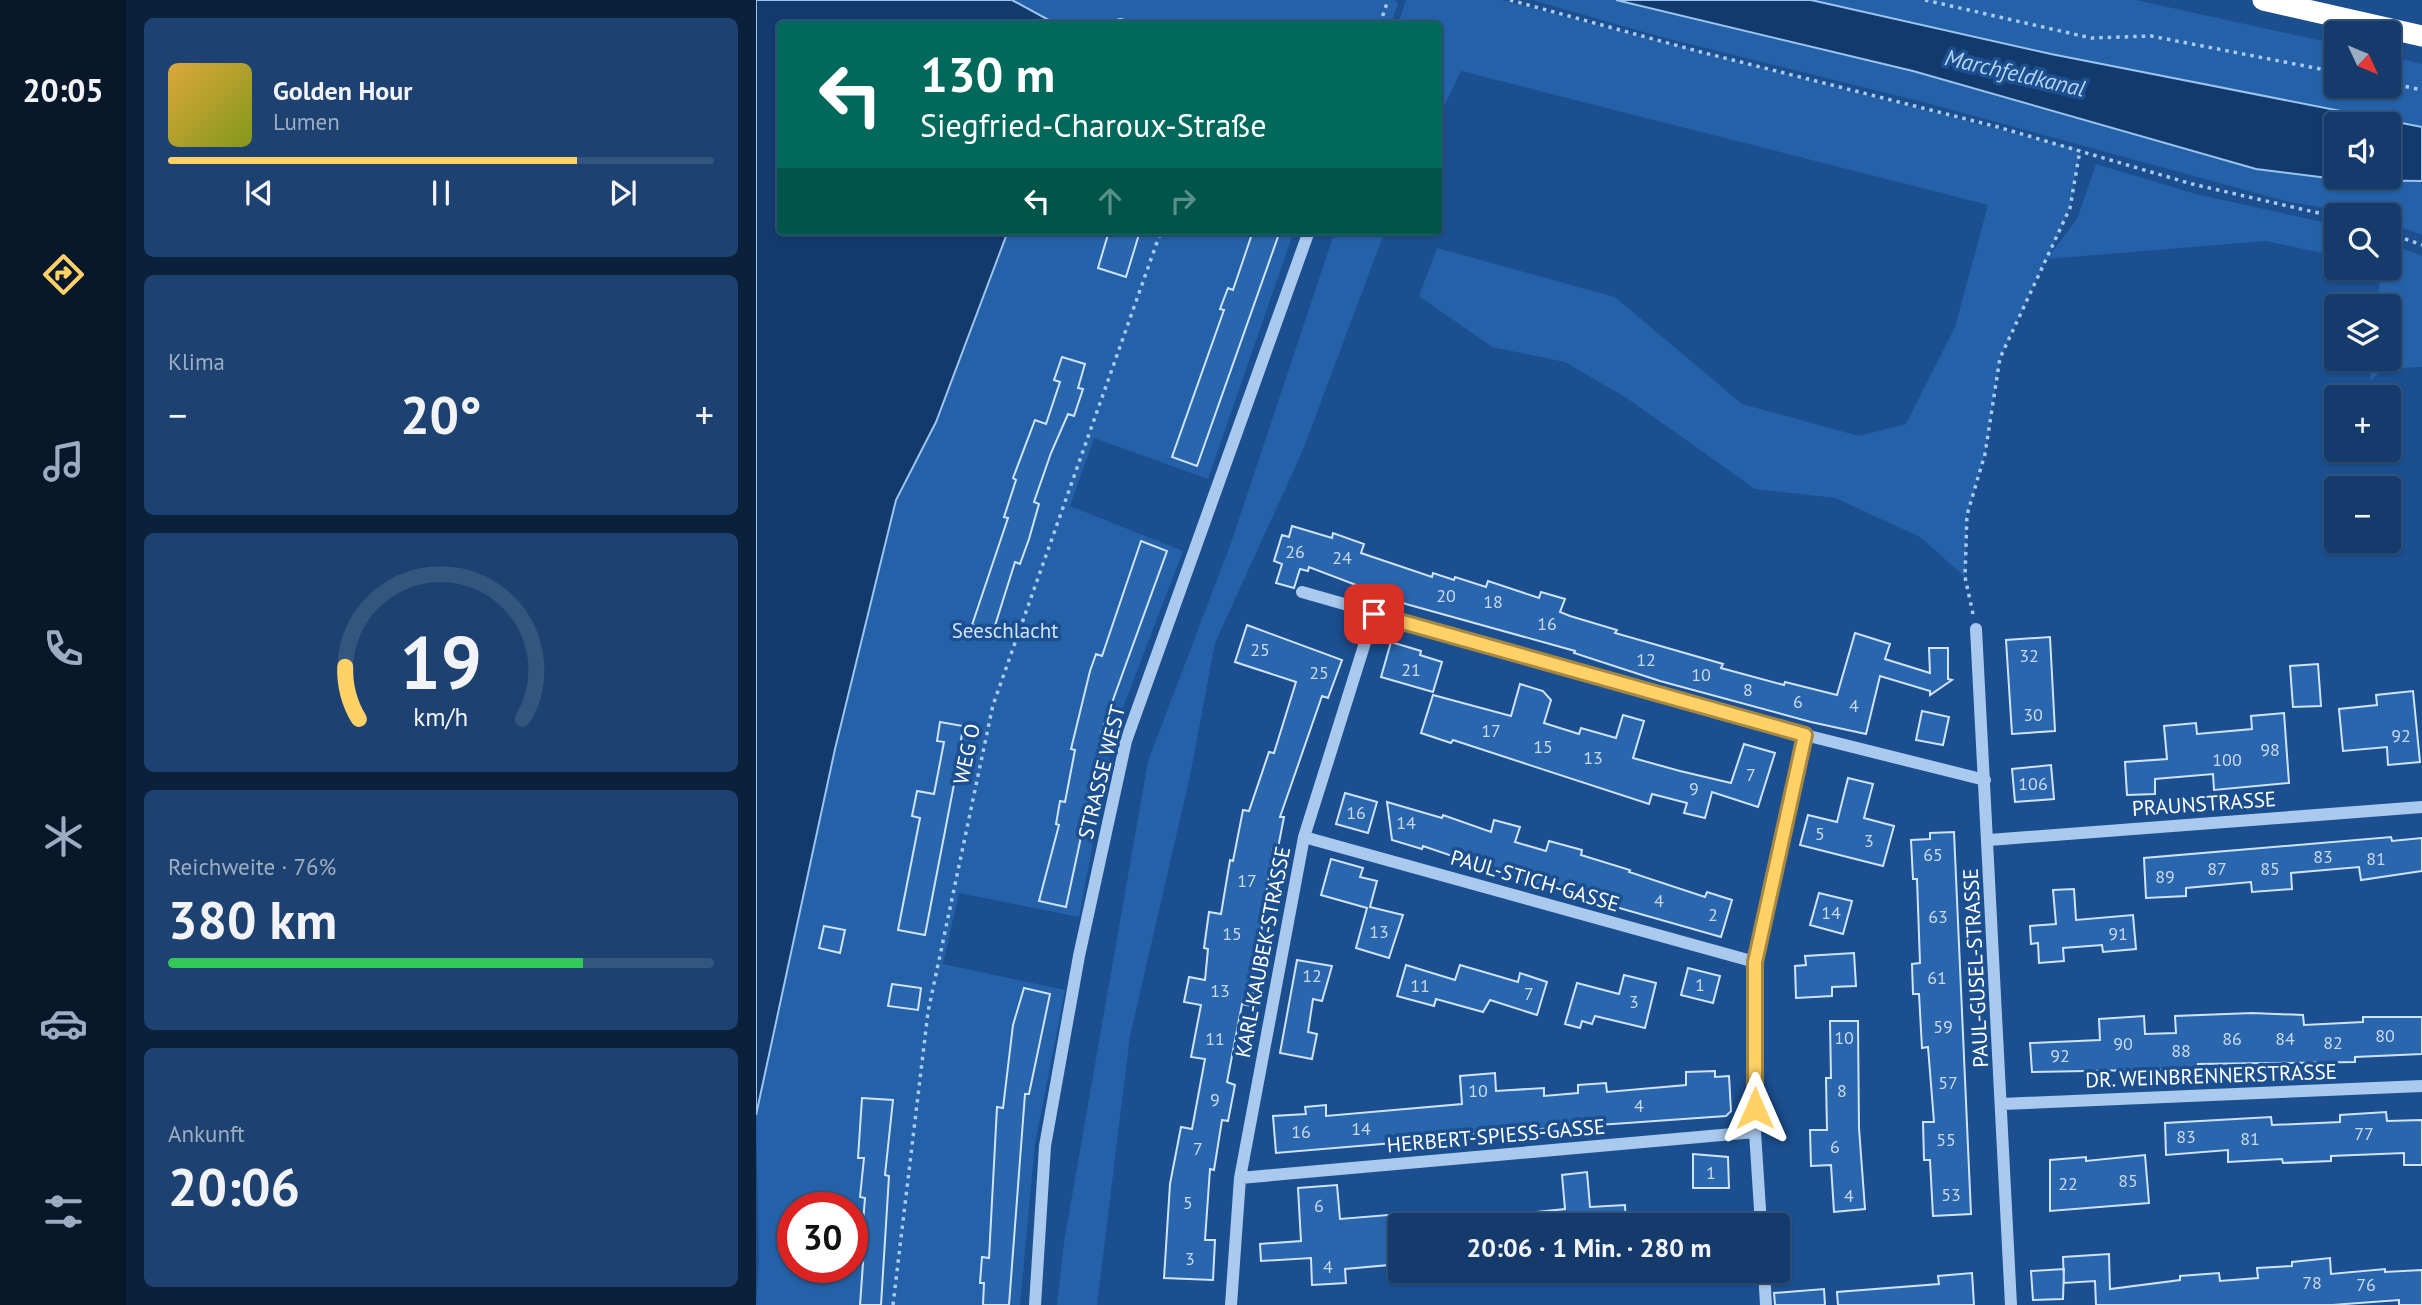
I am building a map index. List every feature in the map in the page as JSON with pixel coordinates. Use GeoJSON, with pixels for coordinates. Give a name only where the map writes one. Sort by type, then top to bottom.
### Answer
{"type":"FeatureCollection","features":[{"type":"Feature","properties":{"kind":"highway"},"geometry":{"type":"LineString","coordinates":[[2263,0],[2422,36]]}},
{"type":"Feature","properties":{"kind":"street","name":"STRASSE WEST"},"geometry":{"type":"LineString","coordinates":[[1035,1305],[1045,1146],[1080,956],[1126,741],[1308,235]]}},
{"type":"Feature","properties":{"kind":"street"},"geometry":{"type":"LineString","coordinates":[[1302,592],[1805,735],[1984,780]]}},
{"type":"Feature","properties":{"kind":"street","name":"KARL-KAUBEK-STRASSE"},"geometry":{"type":"LineString","coordinates":[[1231,1305],[1240,1178],[1304,838],[1374,614]]}},
{"type":"Feature","properties":{"kind":"street","name":"PAUL-GUSEL-STRASSE"},"geometry":{"type":"LineString","coordinates":[[1976,629],[2011,1305]]}},
{"type":"Feature","properties":{"kind":"street"},"geometry":{"type":"LineString","coordinates":[[1760,1213],[1755,1132],[1755,962],[1805,735]]}},
{"type":"Feature","properties":{"kind":"street","name":"PRAUNSTRASSE"},"geometry":{"type":"LineString","coordinates":[[1989,840],[2422,807]]}},
{"type":"Feature","properties":{"kind":"street","name":"PAUL-STICH-GASSE"},"geometry":{"type":"LineString","coordinates":[[1304,838],[1755,962]]}},
{"type":"Feature","properties":{"kind":"street","name":"DR. WEINBRENNERSTRASSE"},"geometry":{"type":"LineString","coordinates":[[2002,1104],[2422,1086]]}},
{"type":"Feature","properties":{"kind":"street","name":"HERBERT-SPIESS-GASSE"},"geometry":{"type":"LineString","coordinates":[[1240,1178],[1755,1132]]}},
{"type":"Feature","properties":{"kind":"street"},"geometry":{"type":"LineString","coordinates":[[1765,1283],[1766,1305]]}},
{"type":"Feature","properties":{"kind":"path"},"geometry":{"type":"LineString","coordinates":[[1381,21],[1388,0]]}},
{"type":"Feature","properties":{"kind":"path"},"geometry":{"type":"LineString","coordinates":[[1510,0],[2080,150],[2192,184],[2324,213]]}},
{"type":"Feature","properties":{"kind":"path"},"geometry":{"type":"LineString","coordinates":[[1925,0],[2091,38],[2151,36],[2324,70]]}},
{"type":"Feature","properties":{"kind":"path"},"geometry":{"type":"LineString","coordinates":[[2401,86],[2422,90]]}},
{"type":"Feature","properties":{"kind":"path"},"geometry":{"type":"LineString","coordinates":[[1976,629],[1965,578],[1967,514],[1985,454],[2000,358],[2070,208],[2080,150]]}},
{"type":"Feature","properties":{"kind":"path","name":"WEG O"},"geometry":{"type":"LineString","coordinates":[[893,1305],[928,1012],[993,705],[1160,235]]}},
{"type":"Feature","properties":{"kind":"path"},"geometry":{"type":"LineString","coordinates":[[2401,237],[2422,245]]}},
{"type":"Feature","properties":{"kind":"green space"},"geometry":{"type":"Polygon","coordinates":[[[1012,0],[1395,0],[1398,4],[1392,21],[1050,21],[1012,0]]]}},
{"type":"Feature","properties":{"kind":"green space"},"geometry":{"type":"Polygon","coordinates":[[[1406,0],[1502,0],[2080,150],[2070,208],[2049,256],[2077,219],[2096,164],[2196,194],[2324,222],[2324,253],[2266,241],[2046,259],[2000,358],[1985,454],[1967,515],[1965,577],[1920,537],[1835,498],[1755,489],[1628,399],[1565,362],[1492,347],[1419,296],[1437,248],[1615,297],[1742,404],[1859,436],[1906,424],[1955,327],[1988,205],[1461,71],[1442,111],[1442,21],[1399,21],[1406,0]]]}},
{"type":"Feature","properties":{"kind":"green space"},"geometry":{"type":"Polygon","coordinates":[[[1532,0],[1616,0],[1913,71],[2256,169],[2324,178],[2324,189],[2401,189],[2401,181],[2422,181],[2422,235],[2401,227],[2401,203],[2324,203],[2324,208],[2285,201],[1927,103],[1661,37],[1532,0]]]}},
{"type":"Feature","properties":{"kind":"green space"},"geometry":{"type":"Polygon","coordinates":[[[1811,0],[2136,0],[2324,41],[2324,98],[2401,98],[2401,59],[2422,64],[2422,127],[2401,123],[2401,112],[2346,112],[2051,54],[1811,0]]]}},
{"type":"Feature","properties":{"kind":"green space","name":"Seeschlacht"},"geometry":{"type":"Polygon","coordinates":[[[1006,235],[1293,235],[1208,479],[1094,438],[1070,506],[1183,551],[1114,731],[1079,917],[959,893],[943,964],[1065,990],[1035,1144],[1020,1305],[756,1305],[759,1262],[756,1115],[835,749],[896,500],[936,422],[1006,235]]]}},
{"type":"Feature","properties":{"kind":"green space"},"geometry":{"type":"Polygon","coordinates":[[[1334,235],[1384,235],[1303,450],[1215,643],[1190,776],[1130,1036],[1097,1305],[1057,1305],[1064,1242],[1148,761],[1231,543],[1334,235]]]}},
{"type":"Feature","properties":{"kind":"green space"},"geometry":{"type":"Polygon","coordinates":[[[2401,248],[2422,256],[2422,367],[2401,368],[2401,294],[2378,294],[2380,280],[2401,280],[2401,248]]]}},
{"type":"Feature","properties":{"kind":"green space"},"geometry":{"type":"Polygon","coordinates":[[[2371,371],[2381,371],[2370,381],[2371,371]]]}},
{"type":"Feature","properties":{"kind":"water"},"geometry":{"type":"Polygon","coordinates":[[[756,0],[1012,0],[1050,21],[777,21],[777,235],[1006,235],[936,422],[896,500],[835,749],[756,1115],[756,0]]]}},
{"type":"Feature","properties":{"kind":"water","name":"Marchfeldkanal"},"geometry":{"type":"Polygon","coordinates":[[[1616,0],[1811,0],[2051,54],[2346,112],[2324,112],[2324,178],[2256,169],[1913,71],[1616,0]]]}},
{"type":"Feature","properties":{"kind":"water","name":"Marchfeldkanal"},"geometry":{"type":"Polygon","coordinates":[[[2401,123],[2422,127],[2422,181],[2401,181],[2401,123]]]}},
{"type":"Feature","properties":{"kind":"building"},"geometry":{"type":"Polygon","coordinates":[[[1108,235],[1139,235],[1126,277],[1098,268],[1108,235]]]}},
{"type":"Feature","properties":{"kind":"building"},"geometry":{"type":"Polygon","coordinates":[[[1252,235],[1279,235],[1197,466],[1172,457],[1224,310],[1220,309],[1228,288],[1233,290],[1252,235]]]}},
{"type":"Feature","properties":{"kind":"building"},"geometry":{"type":"Polygon","coordinates":[[[1062,357],[1085,364],[1078,388],[1083,389],[1074,416],[1068,414],[1051,453],[1034,502],[1039,504],[1029,539],[1020,564],[1015,562],[993,632],[972,625],[1008,518],[1004,517],[1016,480],[1013,478],[1035,420],[1046,424],[1060,382],[1054,380],[1062,357]]]}},
{"type":"Feature","properties":{"kind":"building"},"geometry":{"type":"Polygon","coordinates":[[[1292,526],[1332,538],[1333,533],[1364,544],[1361,553],[1432,577],[1433,573],[1454,580],[1455,577],[1486,587],[1488,581],[1539,598],[1541,592],[1565,599],[1560,612],[1570,616],[1617,630],[1615,633],[1723,664],[1721,668],[1784,685],[1785,682],[1837,695],[1855,633],[1890,644],[1885,659],[1930,673],[1929,648],[1948,648],[1948,679],[1952,680],[1930,695],[1930,691],[1880,676],[1866,734],[1811,722],[1660,681],[1574,653],[1575,651],[1406,604],[1309,567],[1308,571],[1300,569],[1294,588],[1276,583],[1282,564],[1274,561],[1282,535],[1289,537],[1292,526]]]}},
{"type":"Feature","properties":{"kind":"building"},"geometry":{"type":"Polygon","coordinates":[[[1141,541],[1167,551],[1101,733],[1103,734],[1066,907],[1039,901],[1059,825],[1056,824],[1060,801],[1065,802],[1075,750],[1071,749],[1090,671],[1096,654],[1102,656],[1141,541]]]}},
{"type":"Feature","properties":{"kind":"building"},"geometry":{"type":"Polygon","coordinates":[[[1247,625],[1342,660],[1328,698],[1322,696],[1280,817],[1284,817],[1278,848],[1273,847],[1251,1006],[1242,1004],[1227,1082],[1235,1085],[1228,1121],[1222,1120],[1214,1170],[1210,1169],[1205,1240],[1215,1240],[1213,1280],[1164,1278],[1170,1184],[1181,1127],[1192,1129],[1205,1059],[1191,1057],[1201,1005],[1184,1002],[1189,977],[1205,980],[1208,949],[1204,948],[1209,912],[1221,914],[1230,860],[1233,861],[1243,810],[1249,811],[1269,752],[1274,753],[1296,682],[1235,662],[1247,625]]]}},
{"type":"Feature","properties":{"kind":"building"},"geometry":{"type":"Polygon","coordinates":[[[2050,637],[2055,731],[2012,734],[2006,640],[2050,637]]]}},
{"type":"Feature","properties":{"kind":"building"},"geometry":{"type":"Polygon","coordinates":[[[1391,642],[1421,651],[1420,655],[1442,662],[1433,692],[1381,677],[1391,642]]]}},
{"type":"Feature","properties":{"kind":"building"},"geometry":{"type":"Polygon","coordinates":[[[2318,664],[2321,706],[2293,707],[2290,666],[2318,664]]]}},
{"type":"Feature","properties":{"kind":"building"},"geometry":{"type":"Polygon","coordinates":[[[1520,684],[1543,691],[1551,700],[1544,723],[1579,734],[1581,728],[1616,738],[1623,715],[1644,721],[1633,758],[1680,771],[1731,783],[1744,744],[1775,753],[1758,807],[1712,792],[1705,818],[1684,813],[1687,803],[1652,794],[1649,804],[1453,740],[1451,743],[1421,733],[1433,695],[1511,716],[1520,684]]]}},
{"type":"Feature","properties":{"kind":"building"},"geometry":{"type":"Polygon","coordinates":[[[2413,691],[2420,762],[2388,765],[2387,747],[2343,751],[2339,709],[2377,705],[2376,695],[2413,691]]]}},
{"type":"Feature","properties":{"kind":"building"},"geometry":{"type":"Polygon","coordinates":[[[1922,711],[1949,717],[1943,745],[1916,740],[1922,711]]]}},
{"type":"Feature","properties":{"kind":"building"},"geometry":{"type":"Polygon","coordinates":[[[2284,713],[2289,783],[2214,790],[2213,774],[2155,779],[2155,794],[2127,795],[2125,762],[2167,759],[2164,726],[2196,723],[2197,734],[2252,729],[2251,716],[2284,713]]]}},
{"type":"Feature","properties":{"kind":"building"},"geometry":{"type":"Polygon","coordinates":[[[940,722],[963,726],[958,762],[966,763],[963,780],[955,779],[925,935],[898,930],[920,818],[912,816],[917,791],[934,794],[944,742],[937,741],[940,722]]]}},
{"type":"Feature","properties":{"kind":"building"},"geometry":{"type":"Polygon","coordinates":[[[2051,765],[2054,799],[2015,802],[2012,769],[2051,765]]]}},
{"type":"Feature","properties":{"kind":"building"},"geometry":{"type":"Polygon","coordinates":[[[1848,778],[1873,784],[1864,818],[1894,826],[1883,866],[1800,845],[1808,815],[1837,822],[1848,778]]]}},
{"type":"Feature","properties":{"kind":"building"},"geometry":{"type":"Polygon","coordinates":[[[1345,793],[1377,802],[1368,833],[1336,824],[1345,793]]]}},
{"type":"Feature","properties":{"kind":"building"},"geometry":{"type":"Polygon","coordinates":[[[1387,802],[1442,818],[1443,815],[1491,832],[1494,820],[1520,827],[1515,842],[1546,851],[1549,841],[1582,850],[1581,855],[1705,897],[1707,892],[1732,900],[1721,937],[1535,884],[1423,846],[1422,849],[1392,840],[1387,802]]]}},
{"type":"Feature","properties":{"kind":"building"},"geometry":{"type":"Polygon","coordinates":[[[1954,832],[1971,1214],[1933,1216],[1930,1160],[1924,1160],[1923,1122],[1934,1122],[1928,1047],[1922,1048],[1919,994],[1913,994],[1912,964],[1920,963],[1917,879],[1913,879],[1911,840],[1930,839],[1930,833],[1954,832]]]}},
{"type":"Feature","properties":{"kind":"building"},"geometry":{"type":"Polygon","coordinates":[[[2391,837],[2392,841],[2422,838],[2422,871],[2361,880],[2359,867],[2291,873],[2292,889],[2252,892],[2251,882],[2186,888],[2186,896],[2146,898],[2144,858],[2391,837]]]}},
{"type":"Feature","properties":{"kind":"building"},"geometry":{"type":"Polygon","coordinates":[[[1331,859],[1363,868],[1360,877],[1377,881],[1370,907],[1403,915],[1389,958],[1356,948],[1367,908],[1321,895],[1331,859]]]}},
{"type":"Feature","properties":{"kind":"building"},"geometry":{"type":"Polygon","coordinates":[[[2074,889],[2076,920],[2133,915],[2136,949],[2103,952],[2102,945],[2063,948],[2064,961],[2039,963],[2038,943],[2031,944],[2030,926],[2056,924],[2053,890],[2074,889]]]}},
{"type":"Feature","properties":{"kind":"building"},"geometry":{"type":"Polygon","coordinates":[[[1819,893],[1852,901],[1843,934],[1810,925],[1819,893]]]}},
{"type":"Feature","properties":{"kind":"building"},"geometry":{"type":"Polygon","coordinates":[[[824,926],[845,930],[840,953],[819,948],[824,926]]]}},
{"type":"Feature","properties":{"kind":"building"},"geometry":{"type":"Polygon","coordinates":[[[1854,953],[1856,986],[1832,987],[1832,996],[1796,998],[1795,966],[1806,965],[1805,956],[1854,953]]]}},
{"type":"Feature","properties":{"kind":"building"},"geometry":{"type":"Polygon","coordinates":[[[1297,960],[1332,966],[1322,1001],[1313,999],[1308,1032],[1317,1034],[1312,1059],[1280,1053],[1297,960]]]}},
{"type":"Feature","properties":{"kind":"building"},"geometry":{"type":"Polygon","coordinates":[[[1406,965],[1455,980],[1460,965],[1518,982],[1520,973],[1547,982],[1537,1015],[1490,1000],[1483,1012],[1436,999],[1434,1006],[1397,996],[1406,965]]]}},
{"type":"Feature","properties":{"kind":"building"},"geometry":{"type":"Polygon","coordinates":[[[1688,968],[1720,976],[1713,1003],[1681,995],[1688,968]]]}},
{"type":"Feature","properties":{"kind":"building"},"geometry":{"type":"Polygon","coordinates":[[[1624,975],[1656,983],[1645,1028],[1595,1016],[1592,1024],[1582,1021],[1580,1028],[1565,1024],[1577,983],[1619,994],[1624,975]]]}},
{"type":"Feature","properties":{"kind":"building"},"geometry":{"type":"Polygon","coordinates":[[[892,984],[921,988],[918,1010],[888,1006],[892,984]]]}},
{"type":"Feature","properties":{"kind":"building"},"geometry":{"type":"Polygon","coordinates":[[[1024,988],[1050,994],[1029,1094],[1025,1094],[1009,1305],[983,1305],[984,1283],[980,1283],[982,1257],[989,1258],[997,1107],[1003,1108],[1013,1025],[1024,988]]]}},
{"type":"Feature","properties":{"kind":"building"},"geometry":{"type":"Polygon","coordinates":[[[2252,1013],[2303,1015],[2304,1025],[2363,1022],[2363,1017],[2422,1017],[2422,1054],[2355,1057],[2355,1062],[2198,1064],[2198,1069],[2032,1072],[2030,1043],[2100,1040],[2099,1019],[2144,1016],[2145,1034],[2176,1033],[2175,1016],[2252,1013]]]}},
{"type":"Feature","properties":{"kind":"building"},"geometry":{"type":"Polygon","coordinates":[[[1830,1021],[1858,1021],[1859,1128],[1865,1209],[1834,1212],[1831,1165],[1811,1166],[1810,1130],[1827,1130],[1826,1078],[1831,1078],[1830,1021]]]}},
{"type":"Feature","properties":{"kind":"building"},"geometry":{"type":"Polygon","coordinates":[[[1715,1071],[1715,1077],[1729,1076],[1731,1111],[1726,1116],[1441,1136],[1441,1139],[1276,1153],[1273,1116],[1306,1114],[1305,1107],[1326,1105],[1326,1116],[1462,1104],[1460,1076],[1495,1073],[1496,1091],[1544,1088],[1544,1096],[1578,1093],[1578,1085],[1606,1083],[1607,1092],[1686,1085],[1686,1072],[1715,1071]]]}},
{"type":"Feature","properties":{"kind":"building"},"geometry":{"type":"Polygon","coordinates":[[[862,1098],[893,1100],[885,1175],[889,1176],[881,1305],[860,1305],[862,1283],[868,1283],[868,1192],[861,1192],[864,1158],[858,1158],[862,1098]]]}},
{"type":"Feature","properties":{"kind":"building"},"geometry":{"type":"Polygon","coordinates":[[[2386,1112],[2387,1121],[2422,1120],[2422,1165],[2404,1165],[2404,1153],[2331,1156],[2331,1161],[2283,1163],[2282,1159],[2228,1162],[2228,1150],[2166,1155],[2165,1123],[2271,1117],[2272,1125],[2340,1122],[2340,1115],[2386,1112]]]}},
{"type":"Feature","properties":{"kind":"building"},"geometry":{"type":"Polygon","coordinates":[[[1693,1154],[1728,1157],[1729,1188],[1693,1188],[1693,1154]]]}},
{"type":"Feature","properties":{"kind":"building"},"geometry":{"type":"Polygon","coordinates":[[[2145,1155],[2149,1203],[2050,1211],[2050,1160],[2086,1157],[2086,1161],[2145,1155]]]}},
{"type":"Feature","properties":{"kind":"building"},"geometry":{"type":"Polygon","coordinates":[[[1587,1172],[1590,1207],[1625,1205],[1625,1213],[1526,1213],[1565,1209],[1562,1175],[1587,1172]]]}},
{"type":"Feature","properties":{"kind":"building"},"geometry":{"type":"Polygon","coordinates":[[[1337,1185],[1340,1219],[1388,1215],[1388,1265],[1345,1269],[1346,1283],[1312,1285],[1311,1258],[1261,1261],[1260,1244],[1301,1241],[1298,1188],[1337,1185]]]}},
{"type":"Feature","properties":{"kind":"building"},"geometry":{"type":"Polygon","coordinates":[[[2109,1254],[2110,1289],[2180,1280],[2180,1276],[2219,1273],[2220,1281],[2258,1278],[2257,1268],[2292,1266],[2292,1262],[2330,1258],[2331,1274],[2385,1269],[2385,1272],[2422,1270],[2422,1305],[2399,1305],[2399,1300],[2332,1305],[2096,1305],[2095,1281],[2064,1283],[2063,1257],[2109,1254]]]}},
{"type":"Feature","properties":{"kind":"building"},"geometry":{"type":"Polygon","coordinates":[[[2064,1269],[2063,1299],[2033,1300],[2031,1271],[2064,1269]]]}},
{"type":"Feature","properties":{"kind":"building"},"geometry":{"type":"Polygon","coordinates":[[[1972,1273],[1974,1305],[1838,1305],[1837,1292],[1939,1284],[1938,1276],[1972,1273]]]}},
{"type":"Feature","properties":{"kind":"building"},"geometry":{"type":"Polygon","coordinates":[[[1824,1289],[1825,1305],[1775,1305],[1774,1293],[1824,1289]]]}},
{"type":"Feature","properties":{"kind":"route"},"geometry":{"type":"LineString","coordinates":[[1374,614],[1805,735],[1755,962],[1755,1108]]}}]}
